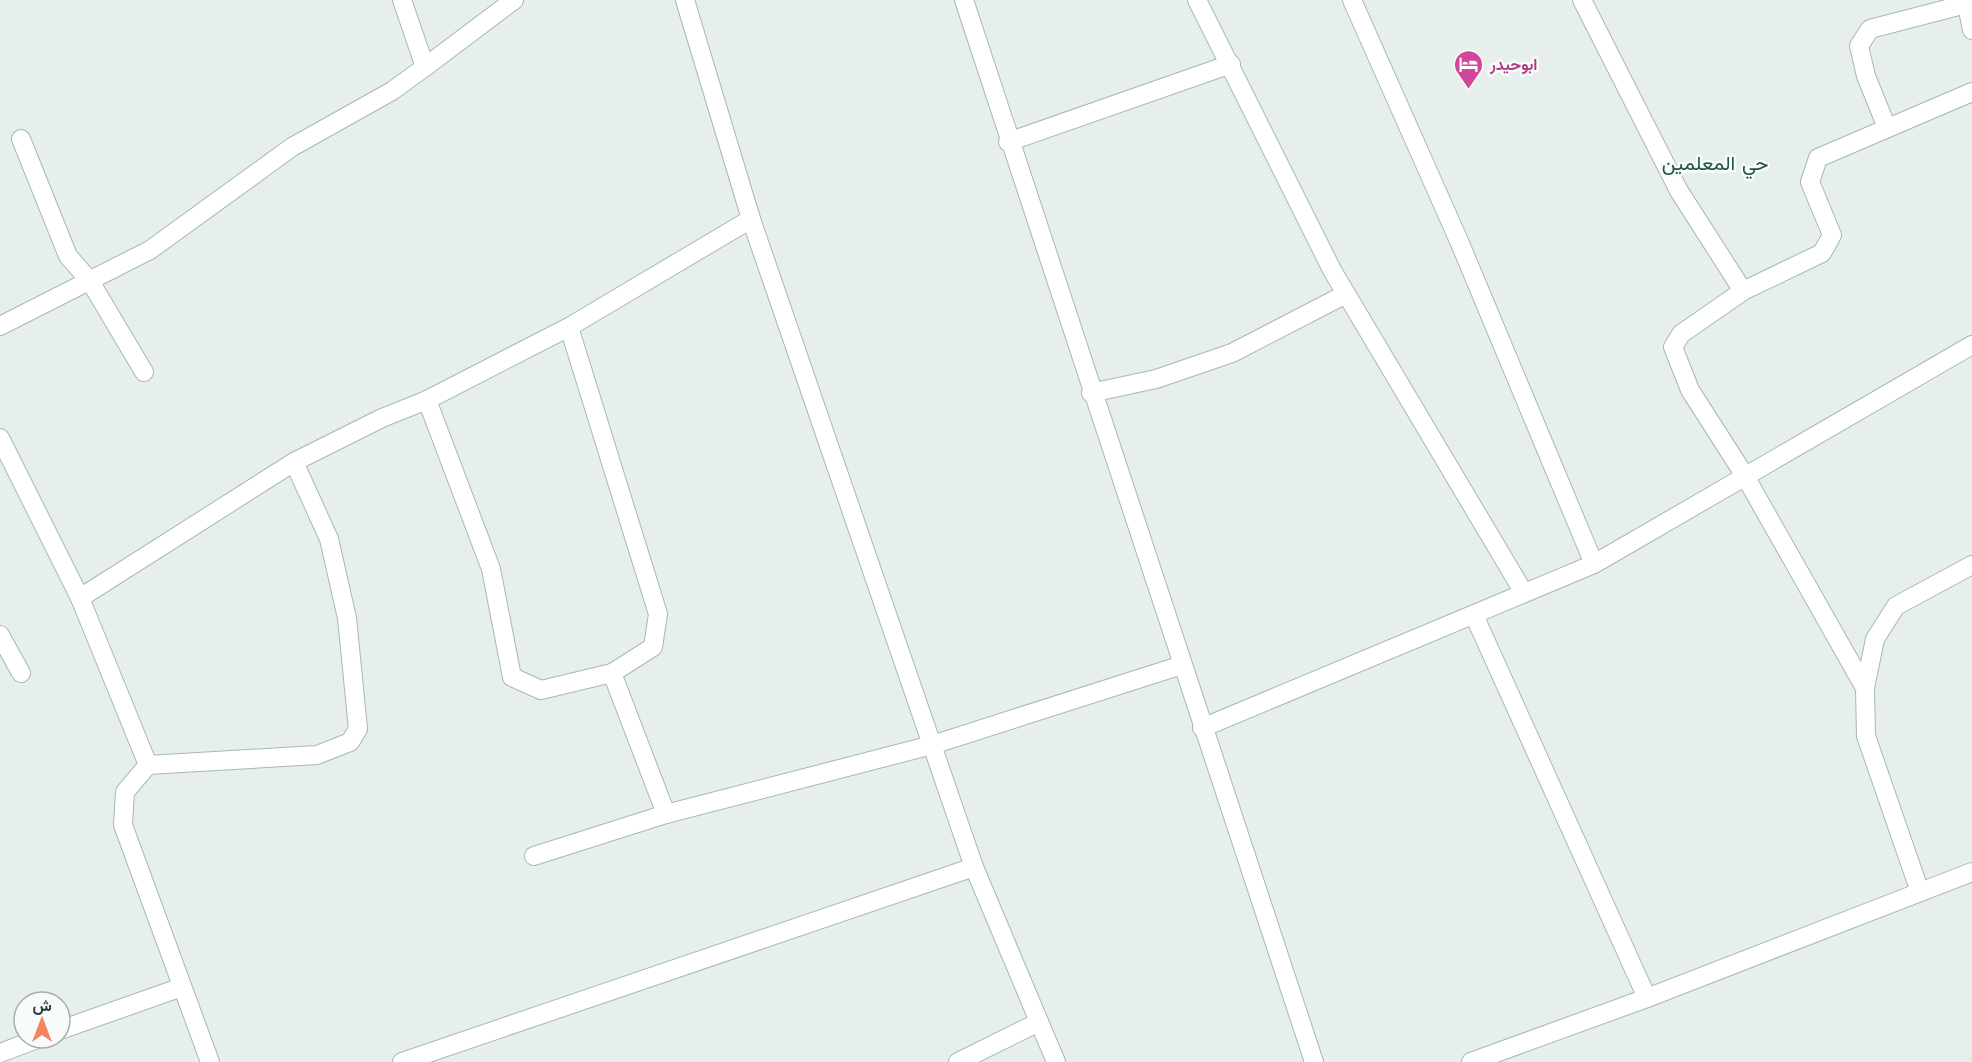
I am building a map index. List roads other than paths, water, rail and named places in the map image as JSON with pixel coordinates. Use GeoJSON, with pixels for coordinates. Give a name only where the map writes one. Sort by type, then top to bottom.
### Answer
{"type":"FeatureCollection","features":[{"type":"Feature","properties":{"kind":"street"},"geometry":{"type":"LineString","coordinates":[[402,0],[425,67]]}},
{"type":"Feature","properties":{"kind":"street"},"geometry":{"type":"LineString","coordinates":[[0,326],[150,250],[292,147],[392,91],[514,0]]}},
{"type":"Feature","properties":{"kind":"street"},"geometry":{"type":"LineString","coordinates":[[686,0],[751,219],[974,867],[1056,1062]]}},
{"type":"Feature","properties":{"kind":"street"},"geometry":{"type":"LineString","coordinates":[[964,0],[1008,142],[1314,1062]]}},
{"type":"Feature","properties":{"kind":"street"},"geometry":{"type":"LineString","coordinates":[[1197,0],[1346,294],[1524,593]]}},
{"type":"Feature","properties":{"kind":"street"},"geometry":{"type":"LineString","coordinates":[[1352,0],[1459,241],[1594,564]]}},
{"type":"Feature","properties":{"kind":"street"},"geometry":{"type":"LineString","coordinates":[[1582,0],[1679,190],[1743,291]]}},
{"type":"Feature","properties":{"kind":"street"},"geometry":{"type":"LineString","coordinates":[[1887,128],[1866,76],[1859,46],[1870,29],[1966,2],[1972,30]]}},
{"type":"Feature","properties":{"kind":"street"},"geometry":{"type":"LineString","coordinates":[[1008,142],[1231,64]]}},
{"type":"Feature","properties":{"kind":"street"},"geometry":{"type":"LineString","coordinates":[[1865,688],[1745,476],[1690,390],[1672,347],[1681,334],[1743,291],[1822,253],[1832,235],[1810,182],[1818,158],[1972,92]]}},
{"type":"Feature","properties":{"kind":"street"},"geometry":{"type":"LineString","coordinates":[[21,139],[68,256],[90,281],[144,372]]}},
{"type":"Feature","properties":{"kind":"street"},"geometry":{"type":"LineString","coordinates":[[80,598],[294,462],[382,418],[427,400],[569,327],[751,219]]}},
{"type":"Feature","properties":{"kind":"street"},"geometry":{"type":"LineString","coordinates":[[1091,393],[1156,379],[1232,353],[1346,294]]}},
{"type":"Feature","properties":{"kind":"street"},"geometry":{"type":"LineString","coordinates":[[427,400],[491,569],[512,677],[541,690],[612,674],[653,647],[658,614],[569,327]]}},
{"type":"Feature","properties":{"kind":"street"},"geometry":{"type":"LineString","coordinates":[[1202,728],[1594,564],[1972,345]]}},
{"type":"Feature","properties":{"kind":"street"},"geometry":{"type":"LineString","coordinates":[[0,438],[80,598],[148,765]]}},
{"type":"Feature","properties":{"kind":"street"},"geometry":{"type":"LineString","coordinates":[[210,1062],[123,825],[125,792],[148,765],[317,754],[350,742],[358,729],[347,618],[329,539],[294,462]]}},
{"type":"Feature","properties":{"kind":"street"},"geometry":{"type":"LineString","coordinates":[[1920,892],[1866,736],[1865,688],[1875,639],[1896,606],[1972,565]]}},
{"type":"Feature","properties":{"kind":"street"},"geometry":{"type":"LineString","coordinates":[[1473,615],[1647,998]]}},
{"type":"Feature","properties":{"kind":"street"},"geometry":{"type":"LineString","coordinates":[[0,635],[21,674]]}},
{"type":"Feature","properties":{"kind":"street"},"geometry":{"type":"LineString","coordinates":[[534,856],[666,814],[932,746],[1182,665]]}},
{"type":"Feature","properties":{"kind":"street"},"geometry":{"type":"LineString","coordinates":[[612,674],[666,814]]}},
{"type":"Feature","properties":{"kind":"street"},"geometry":{"type":"LineString","coordinates":[[402,1062],[974,867]]}},
{"type":"Feature","properties":{"kind":"street"},"geometry":{"type":"LineString","coordinates":[[1471,1062],[1647,998],[1972,872]]}},
{"type":"Feature","properties":{"kind":"street"},"geometry":{"type":"LineString","coordinates":[[72,1026],[182,987]]}},
{"type":"Feature","properties":{"kind":"street"},"geometry":{"type":"LineString","coordinates":[[958,1062],[1039,1022]]}},
{"type":"Feature","properties":{"kind":"place","name":"ابوحيدر"},"geometry":{"type":"Point","coordinates":[1469,90]}},
{"type":"Feature","properties":{"kind":"district","name":"حي المعلمين"},"geometry":{"type":"Point","coordinates":[1715,163]}}]}
